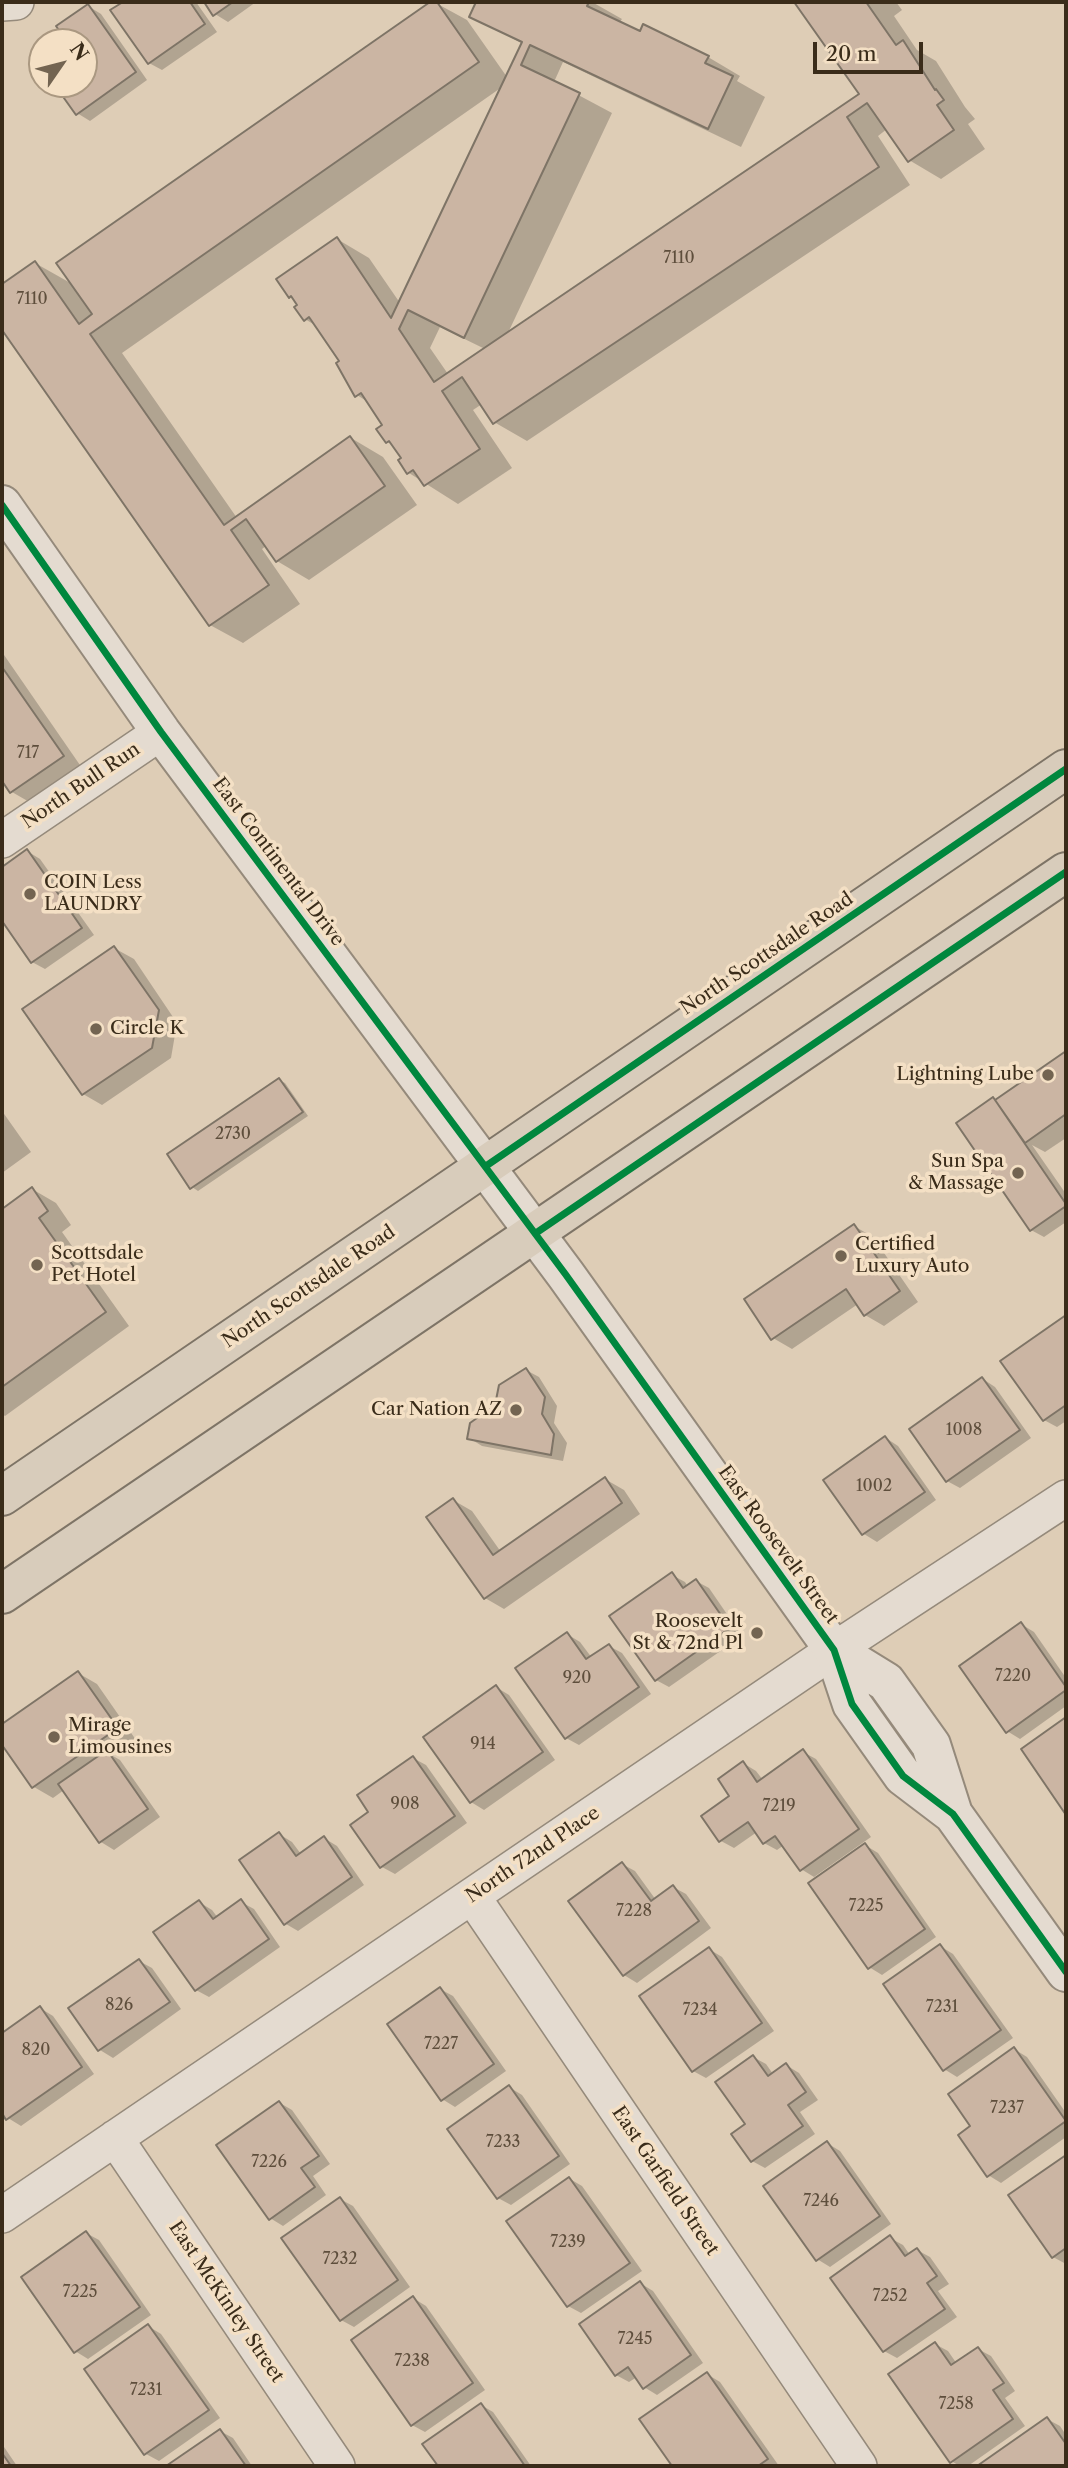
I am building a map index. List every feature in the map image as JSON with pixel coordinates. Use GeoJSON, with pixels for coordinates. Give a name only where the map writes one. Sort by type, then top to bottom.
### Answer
{"type":"FeatureCollection","features":[{"type":"Feature","properties":{"kind":"main road","name":"North Scottsdale Road"},"geometry":{"type":"LineString","coordinates":[[2,1496],[1066,769]]}},
{"type":"Feature","properties":{"kind":"main road"},"geometry":{"type":"LineString","coordinates":[[2,1594],[1066,872]]}},
{"type":"Feature","properties":{"kind":"street","name":"East Continental Drive"},"geometry":{"type":"LineString","coordinates":[[2,505],[161,732],[536,1233]]}},
{"type":"Feature","properties":{"kind":"street","name":"North Bull Run"},"geometry":{"type":"LineString","coordinates":[[2,840],[161,732]]}},
{"type":"Feature","properties":{"kind":"street","name":"East Roosevelt Street"},"geometry":{"type":"LineString","coordinates":[[536,1233],[834,1650],[886,1682],[931,1745],[953,1814],[1066,1972]]}},
{"type":"Feature","properties":{"kind":"street","name":"North 72nd Place"},"geometry":{"type":"LineString","coordinates":[[2,2215],[834,1650],[1066,1498]]}},
{"type":"Feature","properties":{"kind":"street","name":"East Garfield Street"},"geometry":{"type":"LineString","coordinates":[[472,1896],[859,2466]]}},
{"type":"Feature","properties":{"kind":"street","name":"East McKinley Street"},"geometry":{"type":"LineString","coordinates":[[115,2138],[337,2466]]}},
{"type":"Feature","properties":{"kind":"building"},"geometry":{"type":"Polygon","coordinates":[[[123,2],[190,2],[205,24],[148,64],[110,10],[123,2]]]}},
{"type":"Feature","properties":{"kind":"building"},"geometry":{"type":"Polygon","coordinates":[[[204,2],[233,2],[213,16],[204,2]]]}},
{"type":"Feature","properties":{"kind":"building"},"geometry":{"type":"Polygon","coordinates":[[[430,2],[437,2],[479,62],[90,334],[224,525],[350,436],[385,486],[276,562],[246,519],[231,530],[269,585],[209,626],[2,330],[2,284],[35,261],[79,324],[92,314],[56,263],[430,2]]]}},
{"type":"Feature","properties":{"kind":"building"},"geometry":{"type":"Polygon","coordinates":[[[476,2],[589,2],[587,6],[640,31],[643,24],[709,56],[705,63],[733,76],[708,129],[530,45],[521,65],[580,93],[464,338],[408,310],[399,329],[434,382],[859,94],[794,2],[866,2],[896,45],[903,40],[944,100],[937,105],[954,130],[908,162],[867,103],[847,117],[879,167],[493,424],[462,377],[442,391],[480,449],[424,486],[413,470],[407,474],[398,460],[401,458],[376,429],[382,425],[361,393],[355,397],[336,363],[339,361],[309,317],[304,321],[294,307],[297,305],[291,296],[289,298],[276,279],[337,237],[391,318],[522,42],[469,17],[476,2]]]}},
{"type":"Feature","properties":{"kind":"building"},"geometry":{"type":"Polygon","coordinates":[[[88,4],[136,72],[76,115],[64,98],[98,98],[98,28],[56,26],[88,4]]]}},
{"type":"Feature","properties":{"kind":"building"},"geometry":{"type":"Polygon","coordinates":[[[2,667],[64,756],[10,793],[2,781],[2,667]]]}},
{"type":"Feature","properties":{"kind":"building","name":"COIN Less LAUNDRY"},"geometry":{"type":"Polygon","coordinates":[[[27,849],[82,928],[31,963],[2,921],[2,867],[27,849]]]}},
{"type":"Feature","properties":{"kind":"building","name":"Circle K"},"geometry":{"type":"Polygon","coordinates":[[[114,946],[159,1010],[152,1048],[82,1095],[22,1009],[114,946]]]}},
{"type":"Feature","properties":{"kind":"building","name":"Lightning Lube"},"geometry":{"type":"Polygon","coordinates":[[[1066,1051],[1066,1114],[1025,1143],[995,1100],[1066,1051]]]}},
{"type":"Feature","properties":{"kind":"building"},"geometry":{"type":"Polygon","coordinates":[[[279,1078],[303,1112],[190,1189],[167,1154],[279,1078]]]}},
{"type":"Feature","properties":{"kind":"building","name":"Sun Spa & Massage"},"geometry":{"type":"Polygon","coordinates":[[[993,1097],[1066,1204],[1030,1231],[956,1123],[993,1097]]]}},
{"type":"Feature","properties":{"kind":"building","name":"Scottsdale Pet Hotel"},"geometry":{"type":"Polygon","coordinates":[[[32,1187],[48,1211],[39,1218],[106,1312],[2,1387],[2,1209],[32,1187]]]}},
{"type":"Feature","properties":{"kind":"building","name":"Certified Luxury Auto"},"geometry":{"type":"Polygon","coordinates":[[[854,1224],[900,1291],[864,1316],[846,1289],[771,1340],[744,1299],[854,1224]]]}},
{"type":"Feature","properties":{"kind":"building"},"geometry":{"type":"Polygon","coordinates":[[[1066,1315],[1066,1405],[1043,1421],[1000,1361],[1066,1315]]]}},
{"type":"Feature","properties":{"kind":"building","name":"Car Nation AZ"},"geometry":{"type":"Polygon","coordinates":[[[526,1368],[545,1397],[542,1414],[554,1434],[551,1455],[467,1439],[470,1423],[495,1405],[499,1385],[526,1368]]]}},
{"type":"Feature","properties":{"kind":"building"},"geometry":{"type":"Polygon","coordinates":[[[982,1377],[1020,1430],[946,1482],[909,1429],[982,1377]]]}},
{"type":"Feature","properties":{"kind":"building"},"geometry":{"type":"Polygon","coordinates":[[[885,1436],[925,1492],[862,1535],[823,1480],[885,1436]]]}},
{"type":"Feature","properties":{"kind":"building"},"geometry":{"type":"Polygon","coordinates":[[[605,1477],[622,1503],[484,1599],[426,1517],[453,1498],[493,1555],[605,1477]]]}},
{"type":"Feature","properties":{"kind":"building"},"geometry":{"type":"Polygon","coordinates":[[[672,1572],[683,1588],[696,1579],[730,1628],[655,1681],[609,1616],[672,1572]]]}},
{"type":"Feature","properties":{"kind":"building"},"geometry":{"type":"Polygon","coordinates":[[[1021,1622],[1066,1690],[1006,1733],[959,1666],[1021,1622]]]}},
{"type":"Feature","properties":{"kind":"building"},"geometry":{"type":"Polygon","coordinates":[[[567,1632],[586,1659],[609,1644],[639,1687],[565,1739],[515,1668],[567,1632]]]}},
{"type":"Feature","properties":{"kind":"building","name":"Mirage Limousines"},"geometry":{"type":"Polygon","coordinates":[[[78,1671],[118,1728],[32,1788],[2,1745],[2,1724],[78,1671]]]}},
{"type":"Feature","properties":{"kind":"building"},"geometry":{"type":"Polygon","coordinates":[[[496,1685],[543,1752],[470,1803],[423,1737],[496,1685]]]}},
{"type":"Feature","properties":{"kind":"building"},"geometry":{"type":"Polygon","coordinates":[[[1066,1717],[1066,1815],[1021,1749],[1066,1717]]]}},
{"type":"Feature","properties":{"kind":"building"},"geometry":{"type":"Polygon","coordinates":[[[803,1749],[859,1829],[800,1871],[775,1836],[763,1844],[748,1822],[719,1842],[701,1816],[729,1796],[718,1779],[743,1761],[757,1782],[803,1749]]]}},
{"type":"Feature","properties":{"kind":"building"},"geometry":{"type":"Polygon","coordinates":[[[107,1750],[148,1809],[99,1843],[58,1784],[107,1750]]]}},
{"type":"Feature","properties":{"kind":"building"},"geometry":{"type":"Polygon","coordinates":[[[413,1756],[455,1816],[380,1868],[350,1825],[368,1812],[357,1795],[413,1756]]]}},
{"type":"Feature","properties":{"kind":"building"},"geometry":{"type":"Polygon","coordinates":[[[279,1832],[296,1856],[324,1836],[352,1877],[284,1925],[239,1860],[279,1832]]]}},
{"type":"Feature","properties":{"kind":"building"},"geometry":{"type":"Polygon","coordinates":[[[865,1843],[925,1929],[868,1969],[808,1883],[865,1843]]]}},
{"type":"Feature","properties":{"kind":"building"},"geometry":{"type":"Polygon","coordinates":[[[622,1862],[651,1901],[673,1885],[699,1921],[623,1976],[568,1901],[622,1862]]]}},
{"type":"Feature","properties":{"kind":"building"},"geometry":{"type":"Polygon","coordinates":[[[241,1899],[269,1939],[195,1991],[153,1932],[199,1900],[213,1919],[241,1899]]]}},
{"type":"Feature","properties":{"kind":"building"},"geometry":{"type":"Polygon","coordinates":[[[940,1944],[1001,2030],[943,2071],[883,1984],[940,1944]]]}},
{"type":"Feature","properties":{"kind":"building"},"geometry":{"type":"Polygon","coordinates":[[[709,1947],[762,2023],[692,2072],[639,1996],[709,1947]]]}},
{"type":"Feature","properties":{"kind":"building"},"geometry":{"type":"Polygon","coordinates":[[[139,1959],[170,2002],[98,2051],[68,2008],[139,1959]]]}},
{"type":"Feature","properties":{"kind":"building"},"geometry":{"type":"Polygon","coordinates":[[[440,1987],[494,2064],[441,2101],[387,2024],[440,1987]]]}},
{"type":"Feature","properties":{"kind":"building"},"geometry":{"type":"Polygon","coordinates":[[[40,2006],[82,2067],[6,2120],[2,2113],[2,2033],[40,2006]]]}},
{"type":"Feature","properties":{"kind":"building"},"geometry":{"type":"Polygon","coordinates":[[[1014,2047],[1066,2121],[987,2177],[958,2135],[970,2126],[948,2094],[1014,2047]]]}},
{"type":"Feature","properties":{"kind":"building"},"geometry":{"type":"Polygon","coordinates":[[[753,2055],[768,2076],[786,2063],[806,2092],[788,2105],[803,2126],[751,2162],[731,2134],[745,2124],[715,2082],[753,2055]]]}},
{"type":"Feature","properties":{"kind":"building"},"geometry":{"type":"Polygon","coordinates":[[[509,2085],[559,2156],[497,2199],[447,2129],[509,2085]]]}},
{"type":"Feature","properties":{"kind":"building"},"geometry":{"type":"Polygon","coordinates":[[[279,2101],[319,2156],[301,2168],[315,2187],[269,2220],[216,2145],[279,2101]]]}},
{"type":"Feature","properties":{"kind":"building"},"geometry":{"type":"Polygon","coordinates":[[[827,2141],[880,2216],[816,2261],[763,2186],[827,2141]]]}},
{"type":"Feature","properties":{"kind":"building"},"geometry":{"type":"Polygon","coordinates":[[[1066,2155],[1066,2248],[1052,2258],[1008,2195],[1066,2155]]]}},
{"type":"Feature","properties":{"kind":"building"},"geometry":{"type":"Polygon","coordinates":[[[569,2177],[630,2263],[567,2307],[506,2221],[569,2177]]]}},
{"type":"Feature","properties":{"kind":"building"},"geometry":{"type":"Polygon","coordinates":[[[340,2197],[398,2280],[340,2321],[281,2238],[340,2197]]]}},
{"type":"Feature","properties":{"kind":"building"},"geometry":{"type":"Polygon","coordinates":[[[86,2231],[140,2307],[74,2353],[21,2277],[86,2231]]]}},
{"type":"Feature","properties":{"kind":"building"},"geometry":{"type":"Polygon","coordinates":[[[890,2235],[905,2256],[917,2248],[937,2276],[927,2283],[945,2309],[883,2352],[830,2278],[890,2235]]]}},
{"type":"Feature","properties":{"kind":"building"},"geometry":{"type":"Polygon","coordinates":[[[640,2281],[691,2355],[643,2389],[628,2367],[615,2376],[579,2324],[640,2281]]]}},
{"type":"Feature","properties":{"kind":"building"},"geometry":{"type":"Polygon","coordinates":[[[413,2296],[473,2383],[411,2426],[351,2340],[413,2296]]]}},
{"type":"Feature","properties":{"kind":"building"},"geometry":{"type":"Polygon","coordinates":[[[148,2324],[209,2410],[144,2455],[84,2369],[148,2324]]]}},
{"type":"Feature","properties":{"kind":"building"},"geometry":{"type":"Polygon","coordinates":[[[935,2342],[951,2365],[978,2347],[1004,2383],[993,2390],[1013,2419],[950,2463],[888,2374],[935,2342]]]}},
{"type":"Feature","properties":{"kind":"building"},"geometry":{"type":"Polygon","coordinates":[[[707,2372],[768,2459],[758,2466],[672,2466],[639,2419],[707,2372]]]}},
{"type":"Feature","properties":{"kind":"building"},"geometry":{"type":"Polygon","coordinates":[[[481,2403],[525,2466],[438,2466],[422,2444],[481,2403]]]}},
{"type":"Feature","properties":{"kind":"building"},"geometry":{"type":"Polygon","coordinates":[[[1047,2417],[1066,2444],[1066,2466],[977,2466],[1047,2417]]]}},
{"type":"Feature","properties":{"kind":"building"},"geometry":{"type":"Polygon","coordinates":[[[220,2429],[246,2466],[166,2466],[220,2429]]]}},
{"type":"Feature","properties":{"kind":"building"},"geometry":{"type":"Polygon","coordinates":[[[2,2453],[11,2466],[2,2466],[2,2453]]]}},
{"type":"Feature","properties":{"kind":"cycle path"},"geometry":{"type":"LineString","coordinates":[[2,505],[161,732],[566,1275],[834,1650],[852,1704],[903,1776],[953,1814],[1066,1972]]}},
{"type":"Feature","properties":{"kind":"cycle path"},"geometry":{"type":"LineString","coordinates":[[486,1166],[1066,769]]}},
{"type":"Feature","properties":{"kind":"cycle path"},"geometry":{"type":"LineString","coordinates":[[536,1233],[1066,872]]}},
{"type":"Feature","properties":{"kind":"place","name":"COIN Less LAUNDRY"},"geometry":{"type":"Point","coordinates":[30,894]}},
{"type":"Feature","properties":{"kind":"place","name":"Circle K"},"geometry":{"type":"Point","coordinates":[96,1029]}},
{"type":"Feature","properties":{"kind":"place","name":"Lightning Lube"},"geometry":{"type":"Point","coordinates":[1048,1075]}},
{"type":"Feature","properties":{"kind":"place","name":"Sun Spa & Massage"},"geometry":{"type":"Point","coordinates":[1018,1173]}},
{"type":"Feature","properties":{"kind":"place","name":"Certified Luxury Auto"},"geometry":{"type":"Point","coordinates":[841,1256]}},
{"type":"Feature","properties":{"kind":"place","name":"Scottsdale Pet Hotel"},"geometry":{"type":"Point","coordinates":[37,1265]}},
{"type":"Feature","properties":{"kind":"place","name":"Car Nation AZ"},"geometry":{"type":"Point","coordinates":[516,1410]}},
{"type":"Feature","properties":{"kind":"place","name":"Roosevelt St & 72nd Pl"},"geometry":{"type":"Point","coordinates":[757,1633]}},
{"type":"Feature","properties":{"kind":"place","name":"Mirage Limousines"},"geometry":{"type":"Point","coordinates":[54,1737]}}]}
